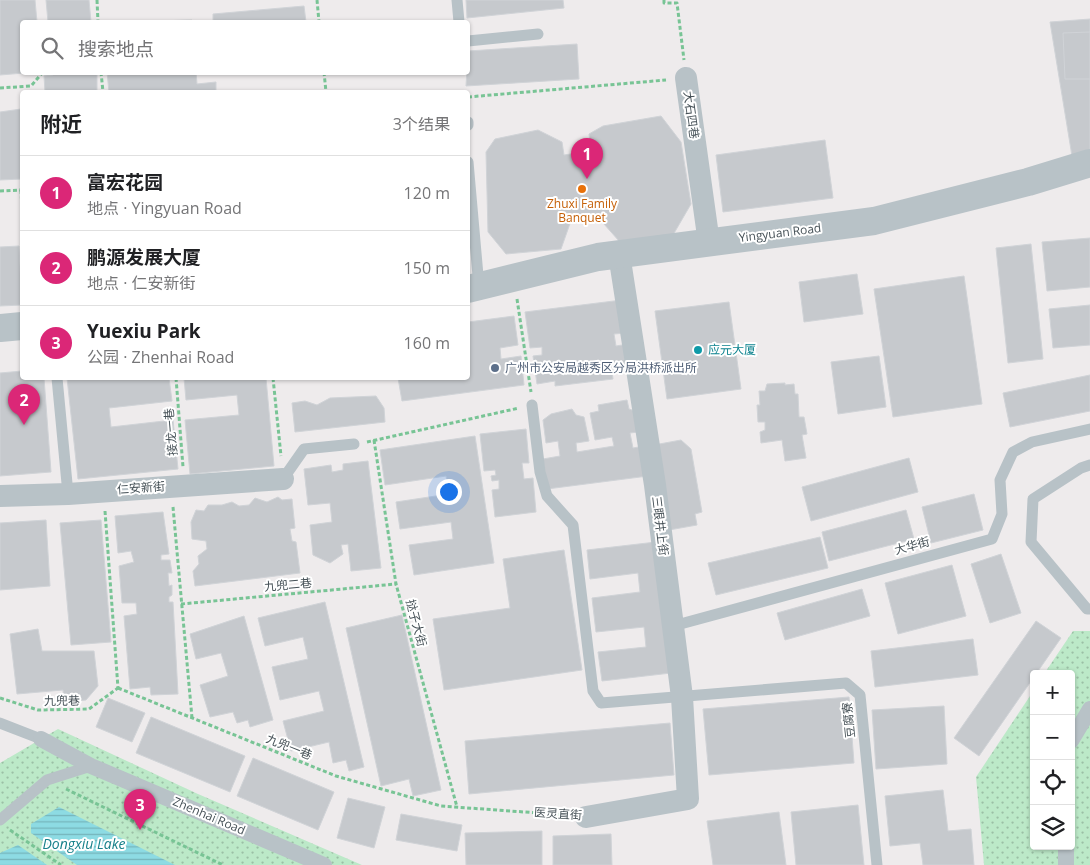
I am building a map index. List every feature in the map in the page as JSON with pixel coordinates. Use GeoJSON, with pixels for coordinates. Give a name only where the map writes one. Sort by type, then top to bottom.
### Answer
{"type":"FeatureCollection","features":[{"type":"Feature","properties":{"kind":"street","name":"大石四巷"},"geometry":{"type":"LineString","coordinates":[[686,78],[709,243]]}},
{"type":"Feature","properties":{"kind":"street","name":"Yingyuan Road"},"geometry":{"type":"LineString","coordinates":[[473,288],[598,257],[874,221],[1028,182],[1090,163]]}},
{"type":"Feature","properties":{"kind":"street","name":"三眼井上街"},"geometry":{"type":"LineString","coordinates":[[619,254],[655,485],[682,697],[688,799]]}},
{"type":"Feature","properties":{"kind":"street"},"geometry":{"type":"LineString","coordinates":[[0,328],[20,326]]}},
{"type":"Feature","properties":{"kind":"street","name":"仁安新街"},"geometry":{"type":"LineString","coordinates":[[0,496],[68,494],[283,479]]}},
{"type":"Feature","properties":{"kind":"street"},"geometry":{"type":"LineString","coordinates":[[1075,734],[1090,709]]}},
{"type":"Feature","properties":{"kind":"street","name":"Zhenhai Road"},"geometry":{"type":"LineString","coordinates":[[41,739],[91,766],[324,865]]}},
{"type":"Feature","properties":{"kind":"street","name":"医灵直街"},"geometry":{"type":"LineString","coordinates":[[586,817],[688,799]]}},
{"type":"Feature","properties":{"kind":"street"},"geometry":{"type":"LineString","coordinates":[[1066,850],[1066,865]]}},
{"type":"Feature","properties":{"kind":"lane"},"geometry":{"type":"LineString","coordinates":[[457,0],[459,20]]}},
{"type":"Feature","properties":{"kind":"lane"},"geometry":{"type":"LineString","coordinates":[[470,41],[538,34]]}},
{"type":"Feature","properties":{"kind":"lane"},"geometry":{"type":"LineString","coordinates":[[470,212],[473,288]]}},
{"type":"Feature","properties":{"kind":"lane"},"geometry":{"type":"LineString","coordinates":[[57,380],[68,494]]}},
{"type":"Feature","properties":{"kind":"lane","name":"豆腐寮"},"geometry":{"type":"LineString","coordinates":[[532,405],[540,472],[547,496],[573,525],[593,691],[601,703],[846,683],[860,695],[877,865]]}},
{"type":"Feature","properties":{"kind":"lane","name":"大华街"},"geometry":{"type":"LineString","coordinates":[[673,626],[992,539],[1002,514],[1000,480],[1013,452],[1032,442],[1090,429]]}},
{"type":"Feature","properties":{"kind":"lane"},"geometry":{"type":"LineString","coordinates":[[283,479],[304,449],[354,444]]}},
{"type":"Feature","properties":{"kind":"lane"},"geometry":{"type":"LineString","coordinates":[[1090,465],[1081,468],[1033,498],[1030,542],[1087,609],[1090,608]]}},
{"type":"Feature","properties":{"kind":"lane"},"geometry":{"type":"LineString","coordinates":[[0,723],[41,739]]}},
{"type":"Feature","properties":{"kind":"lane"},"geometry":{"type":"LineString","coordinates":[[4,824],[47,780],[91,766]]}},
{"type":"Feature","properties":{"kind":"path"},"geometry":{"type":"LineString","coordinates":[[97,0],[98,20]]}},
{"type":"Feature","properties":{"kind":"path"},"geometry":{"type":"LineString","coordinates":[[317,0],[319,20]]}},
{"type":"Feature","properties":{"kind":"path","name":"大石四巷"},"geometry":{"type":"LineString","coordinates":[[664,0],[664,3],[677,3],[686,78]]}},
{"type":"Feature","properties":{"kind":"path"},"geometry":{"type":"LineString","coordinates":[[0,88],[31,86],[40,75]]}},
{"type":"Feature","properties":{"kind":"path"},"geometry":{"type":"LineString","coordinates":[[101,75],[103,90]]}},
{"type":"Feature","properties":{"kind":"path"},"geometry":{"type":"LineString","coordinates":[[324,75],[326,90]]}},
{"type":"Feature","properties":{"kind":"path"},"geometry":{"type":"LineString","coordinates":[[470,97],[686,78]]}},
{"type":"Feature","properties":{"kind":"path"},"geometry":{"type":"LineString","coordinates":[[0,190],[20,190]]}},
{"type":"Feature","properties":{"kind":"path"},"geometry":{"type":"LineString","coordinates":[[354,444],[532,405],[514,278]]}},
{"type":"Feature","properties":{"kind":"path","name":"接龙一巷"},"geometry":{"type":"LineString","coordinates":[[176,380],[181,604],[192,718]]}},
{"type":"Feature","properties":{"kind":"path"},"geometry":{"type":"LineString","coordinates":[[273,380],[283,479]]}},
{"type":"Feature","properties":{"kind":"path","name":"挞子大街"},"geometry":{"type":"LineString","coordinates":[[374,440],[396,584],[457,807]]}},
{"type":"Feature","properties":{"kind":"path"},"geometry":{"type":"LineString","coordinates":[[104,491],[118,688]]}},
{"type":"Feature","properties":{"kind":"path","name":"九兜二巷"},"geometry":{"type":"LineString","coordinates":[[181,604],[396,584]]}},
{"type":"Feature","properties":{"kind":"path","name":"九兜巷"},"geometry":{"type":"LineString","coordinates":[[0,698],[38,710],[89,709],[118,688]]}},
{"type":"Feature","properties":{"kind":"path","name":"九兜一巷"},"geometry":{"type":"LineString","coordinates":[[118,688],[336,776],[441,806],[457,807]]}},
{"type":"Feature","properties":{"kind":"path"},"geometry":{"type":"LineString","coordinates":[[47,780],[223,865]]}},
{"type":"Feature","properties":{"kind":"path","name":"医灵直街"},"geometry":{"type":"LineString","coordinates":[[457,807],[586,817]]}},
{"type":"Feature","properties":{"kind":"path"},"geometry":{"type":"LineString","coordinates":[[4,824],[61,865]]}},
{"type":"Feature","properties":{"kind":"green space"},"geometry":{"type":"Polygon","coordinates":[[[1073,631],[1090,631],[1090,865],[984,865],[976,777],[1030,696],[1030,850],[1075,850],[1075,670],[1047,670],[1073,631]]]}},
{"type":"Feature","properties":{"kind":"green space"},"geometry":{"type":"Polygon","coordinates":[[[58,729],[198,794],[362,865],[0,865],[0,763],[58,729]]]}},
{"type":"Feature","properties":{"kind":"water","name":"Dongxiu Lake"},"geometry":{"type":"Polygon","coordinates":[[[59,807],[175,865],[77,865],[31,833],[31,824],[59,807]]]}},
{"type":"Feature","properties":{"kind":"water","name":"Dongxiu Lake"},"geometry":{"type":"Polygon","coordinates":[[[18,845],[47,865],[0,865],[0,853],[18,845]]]}},
{"type":"Feature","properties":{"kind":"building"},"geometry":{"type":"Polygon","coordinates":[[[0,0],[35,0],[37,20],[20,20],[20,73],[0,75],[0,0]]]}},
{"type":"Feature","properties":{"kind":"building"},"geometry":{"type":"Polygon","coordinates":[[[46,0],[89,0],[91,20],[48,20],[46,0]]]}},
{"type":"Feature","properties":{"kind":"building"},"geometry":{"type":"Polygon","coordinates":[[[466,0],[563,0],[564,8],[467,18],[466,0]]]}},
{"type":"Feature","properties":{"kind":"building"},"geometry":{"type":"Polygon","coordinates":[[[304,6],[306,20],[213,20],[213,14],[304,6]]]}},
{"type":"Feature","properties":{"kind":"building"},"geometry":{"type":"Polygon","coordinates":[[[1090,19],[1090,151],[1072,156],[1050,22],[1090,19]]]}},
{"type":"Feature","properties":{"kind":"building"},"geometry":{"type":"Polygon","coordinates":[[[1090,32],[1090,79],[1065,79],[1063,33],[1090,32]]]}},
{"type":"Feature","properties":{"kind":"building"},"geometry":{"type":"Polygon","coordinates":[[[577,44],[579,79],[466,86],[467,75],[470,75],[470,51],[577,44]]]}},
{"type":"Feature","properties":{"kind":"building"},"geometry":{"type":"Polygon","coordinates":[[[97,75],[97,90],[45,90],[44,76],[97,75]]]}},
{"type":"Feature","properties":{"kind":"building"},"geometry":{"type":"Polygon","coordinates":[[[107,75],[196,75],[197,84],[216,82],[216,90],[109,90],[107,75]]]}},
{"type":"Feature","properties":{"kind":"building"},"geometry":{"type":"Polygon","coordinates":[[[20,109],[20,179],[0,180],[0,112],[20,109]]]}},
{"type":"Feature","properties":{"kind":"building"},"geometry":{"type":"Polygon","coordinates":[[[661,116],[681,142],[691,204],[673,235],[619,241],[596,215],[573,215],[561,249],[506,254],[488,232],[486,152],[495,139],[538,130],[562,142],[564,155],[591,151],[589,134],[603,126],[661,116]]]}},
{"type":"Feature","properties":{"kind":"building"},"geometry":{"type":"Polygon","coordinates":[[[825,140],[833,198],[723,212],[716,155],[825,140]]]}},
{"type":"Feature","properties":{"kind":"building"},"geometry":{"type":"Polygon","coordinates":[[[1090,238],[1090,287],[1047,291],[1042,242],[1090,238]]]}},
{"type":"Feature","properties":{"kind":"building"},"geometry":{"type":"Polygon","coordinates":[[[1031,244],[1043,359],[1008,363],[996,248],[1031,244]]]}},
{"type":"Feature","properties":{"kind":"building"},"geometry":{"type":"Polygon","coordinates":[[[19,246],[20,305],[0,306],[0,247],[19,246]]]}},
{"type":"Feature","properties":{"kind":"building"},"geometry":{"type":"Polygon","coordinates":[[[857,274],[863,314],[804,322],[799,282],[857,274]]]}},
{"type":"Feature","properties":{"kind":"building"},"geometry":{"type":"Polygon","coordinates":[[[964,276],[982,404],[893,417],[874,289],[964,276]]]}},
{"type":"Feature","properties":{"kind":"building"},"geometry":{"type":"Polygon","coordinates":[[[622,300],[626,333],[614,334],[616,346],[628,344],[631,370],[612,372],[613,379],[555,386],[555,381],[537,384],[533,356],[542,355],[542,347],[530,348],[525,312],[622,300]]]}},
{"type":"Feature","properties":{"kind":"building","name":"应元大厦"},"geometry":{"type":"Polygon","coordinates":[[[729,302],[741,389],[667,399],[655,311],[729,302]]]}},
{"type":"Feature","properties":{"kind":"building"},"geometry":{"type":"Polygon","coordinates":[[[1090,305],[1090,345],[1053,348],[1049,309],[1090,305]]]}},
{"type":"Feature","properties":{"kind":"building","name":"广州市公安局越秀区分局洪桥派出所"},"geometry":{"type":"Polygon","coordinates":[[[514,316],[518,345],[500,348],[501,359],[521,356],[524,385],[402,401],[398,380],[470,380],[470,322],[514,316]]]}},
{"type":"Feature","properties":{"kind":"building"},"geometry":{"type":"Polygon","coordinates":[[[879,356],[886,407],[838,414],[831,362],[879,356]]]}},
{"type":"Feature","properties":{"kind":"building"},"geometry":{"type":"Polygon","coordinates":[[[20,371],[20,380],[44,380],[51,472],[0,476],[0,373],[20,371]]]}},
{"type":"Feature","properties":{"kind":"building"},"geometry":{"type":"Polygon","coordinates":[[[1090,375],[1090,411],[1010,427],[1003,393],[1090,375]]]}},
{"type":"Feature","properties":{"kind":"building"},"geometry":{"type":"Polygon","coordinates":[[[67,380],[169,380],[172,401],[109,408],[111,427],[173,420],[178,469],[78,479],[67,380]]]}},
{"type":"Feature","properties":{"kind":"building"},"geometry":{"type":"Polygon","coordinates":[[[184,380],[266,380],[274,466],[190,474],[185,420],[239,415],[237,395],[186,400],[184,380]]]}},
{"type":"Feature","properties":{"kind":"building"},"geometry":{"type":"Polygon","coordinates":[[[785,383],[785,385],[794,384],[795,394],[798,394],[799,417],[804,417],[807,434],[802,435],[806,458],[785,461],[782,440],[761,443],[760,432],[765,430],[765,422],[758,422],[757,405],[760,405],[759,391],[765,391],[767,384],[785,383]]]}},
{"type":"Feature","properties":{"kind":"building"},"geometry":{"type":"Polygon","coordinates":[[[376,396],[384,408],[385,422],[295,432],[292,403],[305,401],[317,405],[330,398],[376,396]]]}},
{"type":"Feature","properties":{"kind":"building"},"geometry":{"type":"Polygon","coordinates":[[[627,400],[629,409],[635,411],[638,432],[630,433],[633,448],[644,446],[648,476],[547,489],[543,459],[560,456],[558,441],[546,443],[543,420],[551,414],[572,409],[576,415],[584,417],[589,441],[576,443],[577,452],[614,446],[612,437],[595,440],[590,413],[599,411],[598,405],[627,400]]]}},
{"type":"Feature","properties":{"kind":"building"},"geometry":{"type":"Polygon","coordinates":[[[526,429],[529,463],[522,463],[524,479],[533,478],[536,512],[495,517],[492,490],[499,489],[499,480],[492,481],[491,476],[496,475],[495,470],[484,471],[480,434],[526,429]]]}},
{"type":"Feature","properties":{"kind":"building"},"geometry":{"type":"Polygon","coordinates":[[[475,436],[494,563],[414,575],[409,545],[453,539],[451,522],[400,529],[396,502],[449,494],[446,476],[385,485],[380,450],[475,436]]]}},
{"type":"Feature","properties":{"kind":"building"},"geometry":{"type":"Polygon","coordinates":[[[681,440],[691,449],[702,512],[695,514],[697,525],[669,530],[654,445],[681,440]]]}},
{"type":"Feature","properties":{"kind":"building"},"geometry":{"type":"Polygon","coordinates":[[[909,458],[918,492],[811,521],[802,487],[909,458]]]}},
{"type":"Feature","properties":{"kind":"building"},"geometry":{"type":"Polygon","coordinates":[[[368,461],[381,568],[351,571],[348,544],[341,545],[343,554],[330,563],[313,555],[310,525],[332,522],[330,503],[308,505],[304,469],[331,465],[332,472],[343,470],[343,464],[368,461]]]}},
{"type":"Feature","properties":{"kind":"building"},"geometry":{"type":"Polygon","coordinates":[[[974,494],[983,530],[931,543],[922,507],[974,494]]]}},
{"type":"Feature","properties":{"kind":"building"},"geometry":{"type":"Polygon","coordinates":[[[278,497],[282,500],[292,499],[295,528],[290,529],[292,541],[296,542],[300,573],[195,586],[193,571],[199,564],[198,556],[207,549],[206,541],[192,539],[191,522],[196,510],[204,511],[208,505],[222,505],[232,502],[239,506],[249,505],[255,498],[267,502],[278,497]]]}},
{"type":"Feature","properties":{"kind":"building"},"geometry":{"type":"Polygon","coordinates":[[[906,510],[914,539],[829,561],[822,532],[906,510]]]}},
{"type":"Feature","properties":{"kind":"building"},"geometry":{"type":"Polygon","coordinates":[[[163,512],[169,554],[161,555],[161,560],[170,560],[172,573],[168,573],[169,586],[172,585],[172,595],[169,597],[169,602],[173,602],[178,694],[151,695],[150,687],[130,689],[124,616],[137,614],[136,603],[122,603],[119,566],[134,562],[131,551],[118,553],[115,516],[163,512]]]}},
{"type":"Feature","properties":{"kind":"building"},"geometry":{"type":"Polygon","coordinates":[[[46,520],[50,586],[0,590],[0,523],[46,520]]]}},
{"type":"Feature","properties":{"kind":"building"},"geometry":{"type":"Polygon","coordinates":[[[101,520],[111,642],[71,645],[60,523],[101,520]]]}},
{"type":"Feature","properties":{"kind":"building"},"geometry":{"type":"Polygon","coordinates":[[[820,537],[828,568],[716,595],[708,563],[820,537]]]}},
{"type":"Feature","properties":{"kind":"building"},"geometry":{"type":"Polygon","coordinates":[[[656,542],[671,673],[602,681],[598,652],[646,647],[644,627],[596,632],[592,598],[640,592],[638,573],[590,579],[587,550],[656,542]]]}},
{"type":"Feature","properties":{"kind":"building"},"geometry":{"type":"Polygon","coordinates":[[[564,550],[582,670],[444,690],[433,619],[510,608],[503,559],[564,550]]]}},
{"type":"Feature","properties":{"kind":"building"},"geometry":{"type":"Polygon","coordinates":[[[1001,554],[1021,613],[990,623],[971,564],[1001,554]]]}},
{"type":"Feature","properties":{"kind":"building"},"geometry":{"type":"Polygon","coordinates":[[[952,565],[966,616],[898,634],[885,583],[952,565]]]}},
{"type":"Feature","properties":{"kind":"building"},"geometry":{"type":"Polygon","coordinates":[[[862,589],[870,616],[785,640],[777,613],[862,589]]]}},
{"type":"Feature","properties":{"kind":"building"},"geometry":{"type":"Polygon","coordinates":[[[325,602],[364,767],[349,771],[346,760],[333,763],[329,742],[291,751],[283,721],[324,711],[319,691],[280,700],[272,667],[308,659],[303,637],[265,646],[258,618],[325,602]]]}},
{"type":"Feature","properties":{"kind":"building"},"geometry":{"type":"Polygon","coordinates":[[[402,615],[441,790],[413,796],[409,779],[381,786],[346,628],[402,615]]]}},
{"type":"Feature","properties":{"kind":"building"},"geometry":{"type":"Polygon","coordinates":[[[244,616],[273,720],[250,727],[248,720],[237,723],[233,712],[210,717],[200,685],[228,676],[221,653],[196,659],[190,634],[244,616]]]}},
{"type":"Feature","properties":{"kind":"building"},"geometry":{"type":"Polygon","coordinates":[[[1036,621],[1061,638],[1039,670],[1030,670],[1030,683],[979,756],[954,738],[1036,621]]]}},
{"type":"Feature","properties":{"kind":"building"},"geometry":{"type":"Polygon","coordinates":[[[38,629],[42,651],[94,651],[98,686],[86,700],[64,702],[63,690],[17,694],[10,634],[38,629]]]}},
{"type":"Feature","properties":{"kind":"building"},"geometry":{"type":"Polygon","coordinates":[[[973,639],[978,675],[875,687],[871,651],[973,639]]]}},
{"type":"Feature","properties":{"kind":"building"},"geometry":{"type":"Polygon","coordinates":[[[849,697],[854,763],[709,775],[703,709],[849,697]]]}},
{"type":"Feature","properties":{"kind":"building"},"geometry":{"type":"Polygon","coordinates":[[[108,698],[145,713],[132,742],[96,727],[108,698]]]}},
{"type":"Feature","properties":{"kind":"building"},"geometry":{"type":"Polygon","coordinates":[[[944,706],[947,764],[876,769],[872,710],[944,706]]]}},
{"type":"Feature","properties":{"kind":"building"},"geometry":{"type":"Polygon","coordinates":[[[151,717],[245,756],[230,792],[136,753],[151,717]]]}},
{"type":"Feature","properties":{"kind":"building"},"geometry":{"type":"Polygon","coordinates":[[[670,723],[674,775],[469,794],[465,741],[670,723]]]}},
{"type":"Feature","properties":{"kind":"building"},"geometry":{"type":"Polygon","coordinates":[[[253,758],[334,792],[318,830],[237,796],[253,758]]]}},
{"type":"Feature","properties":{"kind":"building"},"geometry":{"type":"Polygon","coordinates":[[[943,790],[948,831],[971,829],[974,865],[923,865],[920,843],[890,846],[885,796],[943,790]]]}},
{"type":"Feature","properties":{"kind":"building"},"geometry":{"type":"Polygon","coordinates":[[[348,798],[385,807],[374,848],[337,838],[348,798]]]}},
{"type":"Feature","properties":{"kind":"building"},"geometry":{"type":"Polygon","coordinates":[[[858,805],[864,865],[796,865],[791,812],[858,805]]]}},
{"type":"Feature","properties":{"kind":"building"},"geometry":{"type":"Polygon","coordinates":[[[779,812],[786,865],[713,865],[707,821],[779,812]]]}},
{"type":"Feature","properties":{"kind":"building"},"geometry":{"type":"Polygon","coordinates":[[[401,814],[462,825],[457,851],[396,840],[401,814]]]}},
{"type":"Feature","properties":{"kind":"building"},"geometry":{"type":"Polygon","coordinates":[[[542,831],[542,865],[466,865],[465,833],[542,831]]]}},
{"type":"Feature","properties":{"kind":"building"},"geometry":{"type":"Polygon","coordinates":[[[611,834],[612,865],[553,865],[553,836],[611,834]]]}},
{"type":"Feature","properties":{"kind":"place","name":"富宏花园"},"geometry":{"type":"Point","coordinates":[587,179]}},
{"type":"Feature","properties":{"kind":"place","name":"Zhuxi Family Banquet"},"geometry":{"type":"Point","coordinates":[582,189]}},
{"type":"Feature","properties":{"kind":"place","name":"应元大厦"},"geometry":{"type":"Point","coordinates":[698,350]}},
{"type":"Feature","properties":{"kind":"place","name":"广州市公安局越秀区分局洪桥派出所"},"geometry":{"type":"Point","coordinates":[495,368]}},
{"type":"Feature","properties":{"kind":"place","name":"鹏源发展大厦"},"geometry":{"type":"Point","coordinates":[24,425]}},
{"type":"Feature","properties":{"kind":"place","name":"Yuexiu Park"},"geometry":{"type":"Point","coordinates":[140,830]}}]}
